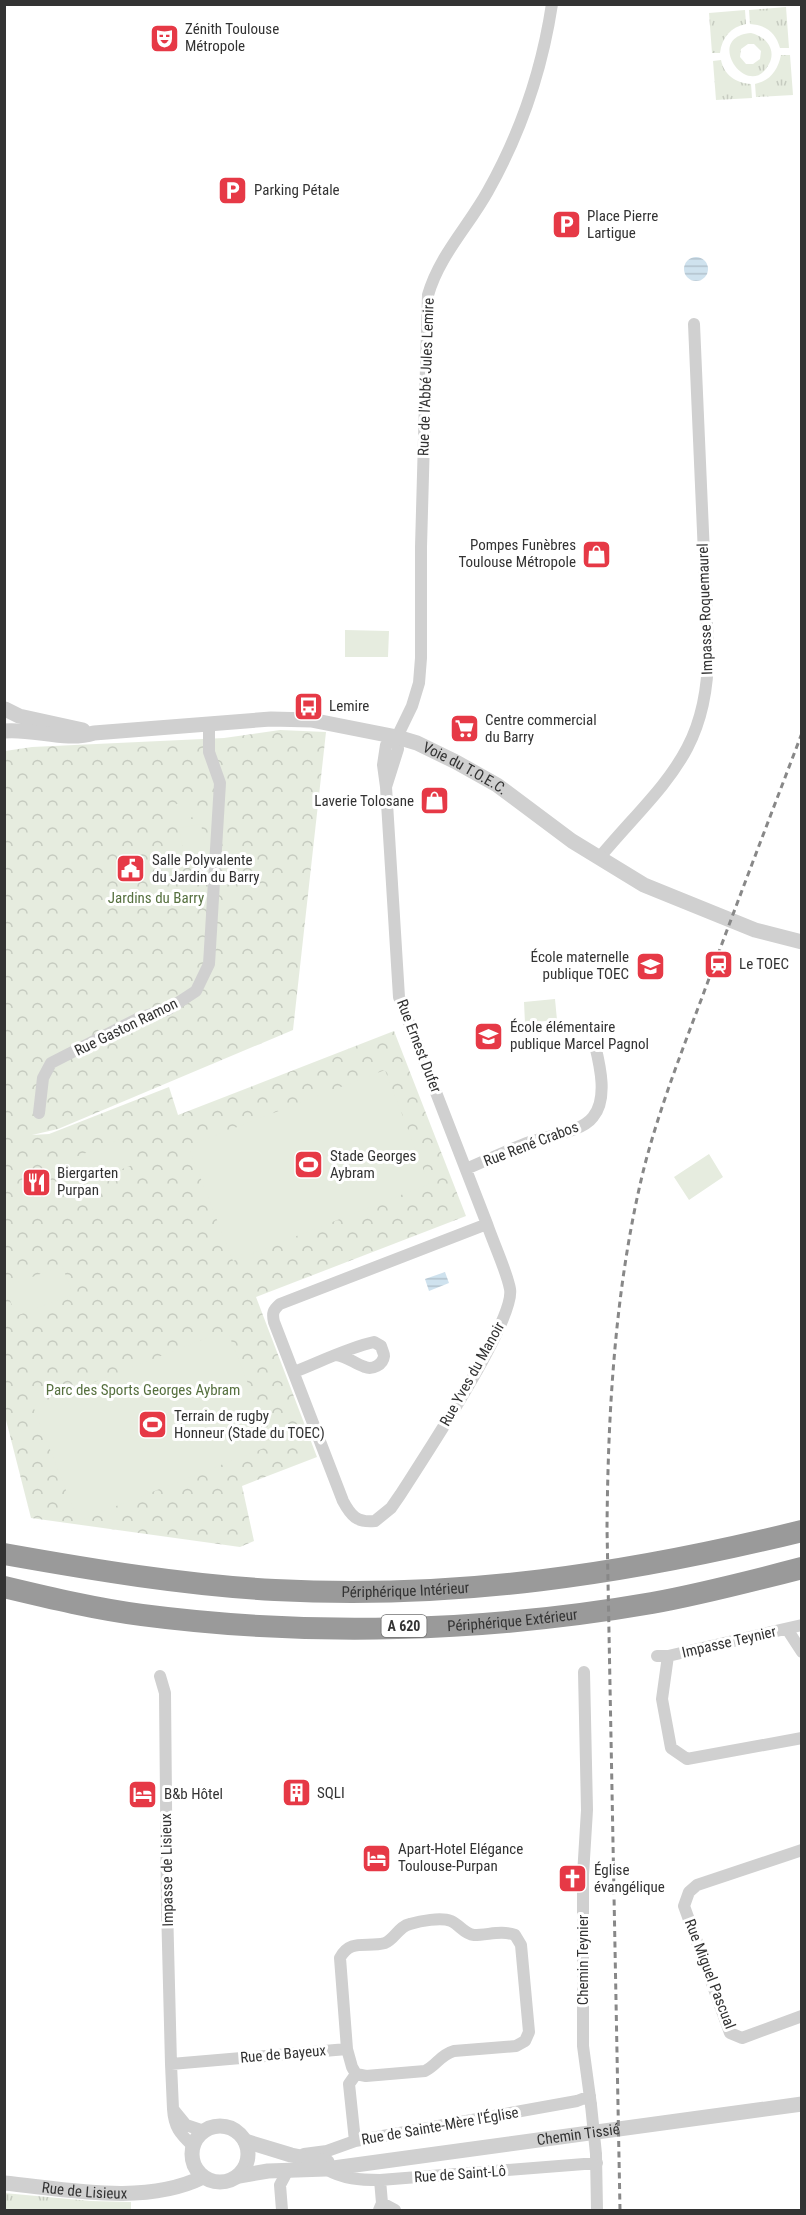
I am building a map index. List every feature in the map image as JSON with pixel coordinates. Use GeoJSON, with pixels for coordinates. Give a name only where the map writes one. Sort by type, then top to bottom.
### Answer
{"type":"FeatureCollection","features":[{"type":"Feature","properties":{"kind":"highway","name":"Périphérique Intérieur"},"geometry":{"type":"LineString","coordinates":[[4,1554],[161,1580],[274,1590],[341,1593],[454,1590],[581,1576],[645,1566],[801,1531]]}},
{"type":"Feature","properties":{"kind":"highway"},"geometry":{"type":"LineString","coordinates":[[4,1537],[45,1549],[91,1568]]}},
{"type":"Feature","properties":{"kind":"highway","name":"Périphérique Extérieur"},"geometry":{"type":"LineString","coordinates":[[4,1587],[99,1607],[195,1621],[292,1627],[357,1628],[495,1622],[586,1613],[673,1598],[801,1568]]}},
{"type":"Feature","properties":{"kind":"street","name":"Rue de l'Abbé Jules Lemire"},"geometry":{"type":"LineString","coordinates":[[397,737],[416,691],[421,658],[421,530],[428,295],[436,270],[477,210],[513,140],[542,53],[552,4]]}},
{"type":"Feature","properties":{"kind":"street","name":"Impasse Roquemaurel"},"geometry":{"type":"LineString","coordinates":[[599,858],[677,767],[690,746],[704,705],[708,647],[694,324]]}},
{"type":"Feature","properties":{"kind":"street","name":"Voie du T.O.E.C."},"geometry":{"type":"LineString","coordinates":[[5,709],[19,716],[94,733]]}},
{"type":"Feature","properties":{"kind":"street"},"geometry":{"type":"LineString","coordinates":[[4,721],[5,709]]}},
{"type":"Feature","properties":{"kind":"street","name":"Voie du T.O.E.C."},"geometry":{"type":"LineString","coordinates":[[4,731],[82,736],[94,733],[271,719],[311,720],[397,737],[417,743],[497,785],[599,858],[644,885],[755,930],[801,942]]}},
{"type":"Feature","properties":{"kind":"street","name":"Rue Gaston Ramon"},"geometry":{"type":"LineString","coordinates":[[39,1113],[43,1078],[51,1063],[141,1017],[167,1010],[196,991],[209,964],[220,783],[208,752],[208,724]]}},
{"type":"Feature","properties":{"kind":"street","name":"Rue Ernest Dufer"},"geometry":{"type":"LineString","coordinates":[[397,737],[386,745],[383,765],[399,998],[487,1224]]}},
{"type":"Feature","properties":{"kind":"street","name":"Rue René Crabos"},"geometry":{"type":"LineString","coordinates":[[466,1169],[531,1142],[579,1127],[593,1118],[601,1099],[599,1062],[595,1046]]}},
{"type":"Feature","properties":{"kind":"street","name":"Rue Yves du Manoir"},"geometry":{"type":"LineString","coordinates":[[487,1224],[511,1290],[509,1306],[494,1338],[453,1411],[391,1508],[375,1521],[359,1520],[350,1514],[294,1372],[274,1322],[272,1314],[274,1308],[487,1224]]}},
{"type":"Feature","properties":{"kind":"street"},"geometry":{"type":"LineString","coordinates":[[294,1372],[337,1355]]}},
{"type":"Feature","properties":{"kind":"street","name":"Impasse Teynier"},"geometry":{"type":"LineString","coordinates":[[801,1625],[662,1656],[662,1699],[671,1748],[687,1759],[801,1738]]}},
{"type":"Feature","properties":{"kind":"street"},"geometry":{"type":"LineString","coordinates":[[787,1629],[801,1652]]}},
{"type":"Feature","properties":{"kind":"street","name":"Chemin Teynier"},"geometry":{"type":"LineString","coordinates":[[584,1672],[587,1810],[584,1875],[583,2046],[597,2158],[597,2211]]}},
{"type":"Feature","properties":{"kind":"street","name":"Impasse de Lisieux"},"geometry":{"type":"LineString","coordinates":[[160,1676],[165,1693],[171,2064]]}},
{"type":"Feature","properties":{"kind":"street","name":"Rue Miguel Pascual"},"geometry":{"type":"LineString","coordinates":[[801,1850],[697,1886],[689,1892],[684,1906],[730,2034],[742,2038],[801,2016]]}},
{"type":"Feature","properties":{"kind":"street","name":"Rue de Bayeux"},"geometry":{"type":"LineString","coordinates":[[171,2064],[347,2049],[340,1958],[344,1949],[352,1945],[384,1943],[392,1939],[408,1924],[442,1920],[452,1921],[463,1931],[472,1935],[506,1932],[515,1935],[521,1945],[529,2032],[525,2041],[516,2046],[454,2051],[444,2054],[425,2071],[366,2076],[356,2074]]}},
{"type":"Feature","properties":{"kind":"street"},"geometry":{"type":"LineString","coordinates":[[347,2049],[356,2074],[349,2084],[355,2141]]}},
{"type":"Feature","properties":{"kind":"street"},"geometry":{"type":"LineString","coordinates":[[171,2064],[174,2123],[193,2146]]}},
{"type":"Feature","properties":{"kind":"street","name":"Rue de Sainte-Mère l'Église"},"geometry":{"type":"LineString","coordinates":[[289,2163],[355,2141],[577,2101],[590,2101]]}},
{"type":"Feature","properties":{"kind":"street","name":"Chemin Tissié"},"geometry":{"type":"LineString","coordinates":[[245,2141],[289,2163],[326,2169],[801,2104]]}},
{"type":"Feature","properties":{"kind":"street"},"geometry":{"type":"LineString","coordinates":[[173,2109],[186,2125],[204,2131]]}},
{"type":"Feature","properties":{"kind":"street"},"geometry":{"type":"LineString","coordinates":[[216,2126],[226,2127],[237,2132],[245,2141],[248,2157],[244,2170],[228,2182],[220,2183],[203,2177],[193,2164],[193,2146],[204,2131],[216,2126]]}},
{"type":"Feature","properties":{"kind":"street","name":"Rue de Saint-Lô"},"geometry":{"type":"LineString","coordinates":[[326,2169],[334,2174],[355,2180],[380,2180],[597,2158]]}},
{"type":"Feature","properties":{"kind":"street"},"geometry":{"type":"LineString","coordinates":[[282,2211],[280,2185],[289,2163]]}},
{"type":"Feature","properties":{"kind":"street","name":"Chemin Tissié"},"geometry":{"type":"LineString","coordinates":[[239,2176],[268,2171],[289,2163],[354,2164]]}},
{"type":"Feature","properties":{"kind":"street"},"geometry":{"type":"LineString","coordinates":[[164,2190],[193,2164]]}},
{"type":"Feature","properties":{"kind":"street"},"geometry":{"type":"LineString","coordinates":[[268,2171],[280,2185]]}},
{"type":"Feature","properties":{"kind":"street","name":"Rue de Lisieux"},"geometry":{"type":"LineString","coordinates":[[4,2183],[108,2194],[164,2190],[203,2177]]}},
{"type":"Feature","properties":{"kind":"street"},"geometry":{"type":"LineString","coordinates":[[380,2180],[380,2207],[395,2211]]}},
{"type":"Feature","properties":{"kind":"green space"},"geometry":{"type":"Polygon","coordinates":[[[786,7],[789,48],[780,48],[770,31],[750,24],[749,10],[786,7]]]}},
{"type":"Feature","properties":{"kind":"green space"},"geometry":{"type":"Polygon","coordinates":[[[745,10],[746,24],[728,34],[720,53],[712,53],[709,13],[745,10]]]}},
{"type":"Feature","properties":{"kind":"green space"},"geometry":{"type":"Polygon","coordinates":[[[751,33],[765,40],[771,48],[769,64],[760,74],[751,76],[734,65],[730,55],[730,45],[737,37],[751,33]],[[748,44],[741,49],[740,57],[746,64],[753,64],[760,59],[761,51],[754,44],[748,44]]]}},
{"type":"Feature","properties":{"kind":"green space"},"geometry":{"type":"Polygon","coordinates":[[[781,55],[790,55],[793,95],[756,97],[755,84],[772,74],[781,55]]]}},
{"type":"Feature","properties":{"kind":"green space"},"geometry":{"type":"Polygon","coordinates":[[[721,60],[728,74],[740,82],[751,84],[752,98],[716,100],[713,61],[721,60]]]}},
{"type":"Feature","properties":{"kind":"green space"},"geometry":{"type":"Polygon","coordinates":[[[345,630],[389,631],[388,657],[345,657],[345,630]]]}},
{"type":"Feature","properties":{"kind":"green space"},"geometry":{"type":"Polygon","coordinates":[[[280,730],[326,732],[293,1030],[58,1129],[32,1135],[49,1134],[169,1087],[178,1115],[394,1031],[466,1216],[256,1297],[317,1457],[242,1486],[254,1541],[240,1547],[31,1518],[5,1416],[5,751],[32,747],[224,738],[280,730]]]}},
{"type":"Feature","properties":{"kind":"green space"},"geometry":{"type":"Polygon","coordinates":[[[189,801],[193,817],[169,823],[165,807],[189,801]]]}},
{"type":"Feature","properties":{"kind":"green space"},"geometry":{"type":"Polygon","coordinates":[[[201,824],[205,847],[183,850],[179,828],[201,824]]]}},
{"type":"Feature","properties":{"kind":"green space"},"geometry":{"type":"Polygon","coordinates":[[[555,999],[557,1020],[525,1023],[524,1002],[555,999]]]}},
{"type":"Feature","properties":{"kind":"green space","name":"Stade Georges Aybram"},"geometry":{"type":"Polygon","coordinates":[[[385,1070],[429,1184],[233,1261],[188,1146],[385,1070]]]}},
{"type":"Feature","properties":{"kind":"green space"},"geometry":{"type":"Polygon","coordinates":[[[121,1139],[132,1165],[78,1187],[68,1160],[121,1139]]]}},
{"type":"Feature","properties":{"kind":"green space"},"geometry":{"type":"Polygon","coordinates":[[[709,1154],[723,1177],[689,1200],[674,1177],[709,1154]]]}},
{"type":"Feature","properties":{"kind":"green space"},"geometry":{"type":"Polygon","coordinates":[[[62,1266],[73,1294],[16,1316],[5,1287],[62,1266]]]}},
{"type":"Feature","properties":{"kind":"green space","name":"Terrain de rugby Honneur (Stade du TOEC)"},"geometry":{"type":"Polygon","coordinates":[[[227,1330],[272,1445],[78,1521],[33,1406],[227,1330]]]}},
{"type":"Feature","properties":{"kind":"green space"},"geometry":{"type":"Polygon","coordinates":[[[4,2193],[91,2201],[131,2202],[131,2210],[5,2210],[4,2193]]]}},
{"type":"Feature","properties":{"kind":"water"},"geometry":{"type":"Polygon","coordinates":[[[696,257],[705,260],[708,269],[705,278],[696,281],[687,278],[684,269],[687,260],[696,257]]]}},
{"type":"Feature","properties":{"kind":"water"},"geometry":{"type":"Polygon","coordinates":[[[445,1272],[449,1283],[429,1291],[425,1279],[445,1272]]]}},
{"type":"Feature","properties":{"kind":"railway"},"geometry":{"type":"LineString","coordinates":[[620,2210],[607,1528],[611,1394],[620,1305],[633,1216],[657,1124],[681,1054],[802,733]]}},
{"type":"Feature","properties":{"kind":"place","name":"Zénith Toulouse Métropole"},"geometry":{"type":"Point","coordinates":[164,38]}},
{"type":"Feature","properties":{"kind":"place","name":"Parking Pétale"},"geometry":{"type":"Point","coordinates":[233,190]}},
{"type":"Feature","properties":{"kind":"place","name":"Place Pierre Lartigue"},"geometry":{"type":"Point","coordinates":[566,225]}},
{"type":"Feature","properties":{"kind":"place","name":"Pompes Funèbres Toulouse Métropole"},"geometry":{"type":"Point","coordinates":[597,554]}},
{"type":"Feature","properties":{"kind":"place","name":"Lemire"},"geometry":{"type":"Point","coordinates":[308,706]}},
{"type":"Feature","properties":{"kind":"place","name":"Centre commercial du Barry"},"geometry":{"type":"Point","coordinates":[464,729]}},
{"type":"Feature","properties":{"kind":"place","name":"Laverie Tolosane"},"geometry":{"type":"Point","coordinates":[435,801]}},
{"type":"Feature","properties":{"kind":"place","name":"Salle Polyvalente du Jardin du Barry"},"geometry":{"type":"Point","coordinates":[131,869]}},
{"type":"Feature","properties":{"kind":"place","name":"Le TOEC"},"geometry":{"type":"Point","coordinates":[718,964]}},
{"type":"Feature","properties":{"kind":"place","name":"École maternelle publique TOEC"},"geometry":{"type":"Point","coordinates":[650,966]}},
{"type":"Feature","properties":{"kind":"place","name":"École élémentaire publique Marcel Pagnol"},"geometry":{"type":"Point","coordinates":[489,1036]}},
{"type":"Feature","properties":{"kind":"place","name":"Stade Georges Aybram"},"geometry":{"type":"Point","coordinates":[309,1165]}},
{"type":"Feature","properties":{"kind":"place","name":"Biergarten Purpan"},"geometry":{"type":"Point","coordinates":[36,1182]}},
{"type":"Feature","properties":{"kind":"place","name":"Terrain de rugby Honneur (Stade du TOEC)"},"geometry":{"type":"Point","coordinates":[153,1425]}},
{"type":"Feature","properties":{"kind":"place","name":"SQLI"},"geometry":{"type":"Point","coordinates":[296,1793]}},
{"type":"Feature","properties":{"kind":"place","name":"B&b Hôtel"},"geometry":{"type":"Point","coordinates":[143,1794]}},
{"type":"Feature","properties":{"kind":"place","name":"Apart-Hotel Elégance Toulouse-Purpan"},"geometry":{"type":"Point","coordinates":[377,1858]}},
{"type":"Feature","properties":{"kind":"place","name":"Église évangélique"},"geometry":{"type":"Point","coordinates":[573,1879]}},
{"type":"Feature","properties":{"kind":"park label","name":"Jardins du Barry"},"geometry":{"type":"Point","coordinates":[156,898]}},
{"type":"Feature","properties":{"kind":"park label","name":"Parc des Sports Georges Aybram"},"geometry":{"type":"Point","coordinates":[143,1390]}}]}
